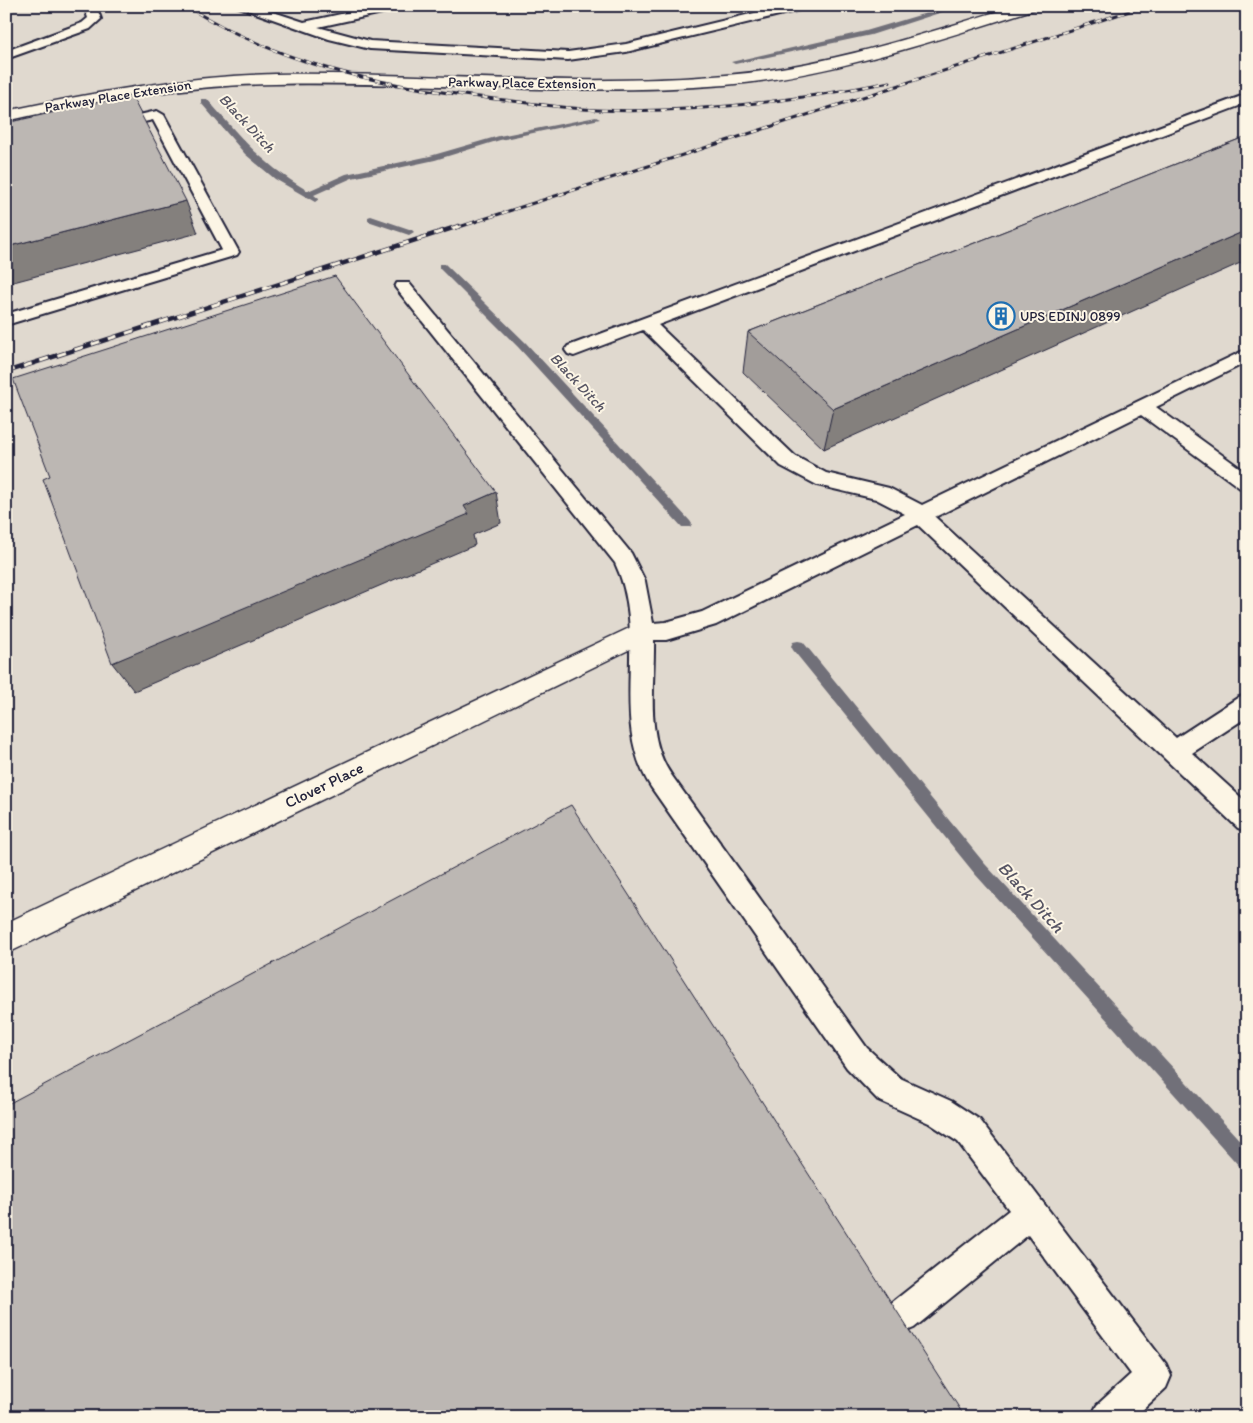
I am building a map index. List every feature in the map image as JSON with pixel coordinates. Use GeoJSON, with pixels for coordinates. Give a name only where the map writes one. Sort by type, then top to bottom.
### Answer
{"type":"FeatureCollection","features":[{"type":"Feature","properties":{"kind":"main road","name":"Parkway Place Extension"},"geometry":{"type":"LineString","coordinates":[[6,116],[142,91],[249,80],[612,85],[701,82],[754,77],[853,59],[1030,6]]}},
{"type":"Feature","properties":{"kind":"main road","name":"Clover Place"},"geometry":{"type":"LineString","coordinates":[[6,939],[642,632]]}},
{"type":"Feature","properties":{"kind":"lane"},"geometry":{"type":"LineString","coordinates":[[6,55],[86,26],[95,19],[90,6]]}},
{"type":"Feature","properties":{"kind":"lane"},"geometry":{"type":"LineString","coordinates":[[242,6],[350,40],[391,47],[568,56],[626,48],[800,6]]}},
{"type":"Feature","properties":{"kind":"lane"},"geometry":{"type":"LineString","coordinates":[[303,26],[396,6]]}},
{"type":"Feature","properties":{"kind":"lane"},"geometry":{"type":"LineString","coordinates":[[574,350],[1247,98]]}},
{"type":"Feature","properties":{"kind":"lane"},"geometry":{"type":"LineString","coordinates":[[6,320],[230,252],[157,115],[100,128]]}},
{"type":"Feature","properties":{"kind":"lane"},"geometry":{"type":"LineString","coordinates":[[403,287],[623,560],[634,578],[642,632],[643,732],[646,753],[660,780],[857,1058],[890,1089],[940,1112],[969,1131],[1154,1376],[1110,1417]]}},
{"type":"Feature","properties":{"kind":"lane"},"geometry":{"type":"LineString","coordinates":[[646,323],[788,461],[802,470],[830,482],[887,493],[921,515],[1247,820]]}},
{"type":"Feature","properties":{"kind":"lane"},"geometry":{"type":"LineString","coordinates":[[642,632],[666,631],[708,619],[1247,355]]}},
{"type":"Feature","properties":{"kind":"lane"},"geometry":{"type":"LineString","coordinates":[[1142,406],[1247,483]]}},
{"type":"Feature","properties":{"kind":"lane"},"geometry":{"type":"LineString","coordinates":[[1174,752],[1247,704]]}},
{"type":"Feature","properties":{"kind":"lane"},"geometry":{"type":"LineString","coordinates":[[902,1316],[1031,1212]]}},
{"type":"Feature","properties":{"kind":"shaded area"},"geometry":{"type":"Polygon","coordinates":[[[6,6],[1247,6],[1247,1417],[6,1417],[6,6]]]}},
{"type":"Feature","properties":{"kind":"building"},"geometry":{"type":"Polygon","coordinates":[[[131,95],[186,201],[6,247],[6,123],[131,95]]]}},
{"type":"Feature","properties":{"kind":"building","name":"UPS EDINJ 0899"},"geometry":{"type":"Polygon","coordinates":[[[1247,136],[1247,230],[833,409],[748,332],[1247,136]]]}},
{"type":"Feature","properties":{"kind":"building"},"geometry":{"type":"Polygon","coordinates":[[[335,276],[496,492],[464,506],[469,514],[112,663],[43,479],[50,476],[13,379],[335,276]]]}},
{"type":"Feature","properties":{"kind":"building"},"geometry":{"type":"Polygon","coordinates":[[[571,805],[965,1417],[6,1417],[6,1105],[571,805]]]}},
{"type":"Feature","properties":{"kind":"waterway"},"geometry":{"type":"LineString","coordinates":[[735,62],[868,33],[958,6]]}},
{"type":"Feature","properties":{"kind":"waterway","name":"Black Ditch"},"geometry":{"type":"LineString","coordinates":[[204,101],[248,152],[278,177],[315,199]]}},
{"type":"Feature","properties":{"kind":"waterway"},"geometry":{"type":"LineString","coordinates":[[308,194],[349,176],[432,158],[499,138],[596,119]]}},
{"type":"Feature","properties":{"kind":"waterway","name":"Black Ditch"},"geometry":{"type":"LineString","coordinates":[[371,219],[409,232]]}},
{"type":"Feature","properties":{"kind":"waterway","name":"Black Ditch"},"geometry":{"type":"LineString","coordinates":[[442,266],[522,345],[686,524]]}},
{"type":"Feature","properties":{"kind":"waterway","name":"Black Ditch"},"geometry":{"type":"LineString","coordinates":[[798,646],[980,869],[1247,1162]]}},
{"type":"Feature","properties":{"kind":"railway"},"geometry":{"type":"LineString","coordinates":[[186,6],[258,43],[294,58],[331,69],[369,79],[447,93],[556,106],[634,111],[707,108],[818,95],[890,82]]}},
{"type":"Feature","properties":{"kind":"railway"},"geometry":{"type":"LineString","coordinates":[[456,228],[1145,6]]}},
{"type":"Feature","properties":{"kind":"railway"},"geometry":{"type":"LineString","coordinates":[[6,372],[459,226]]}},
{"type":"Feature","properties":{"kind":"place","name":"UPS EDINJ 0899"},"geometry":{"type":"Point","coordinates":[1001,316]}}]}
